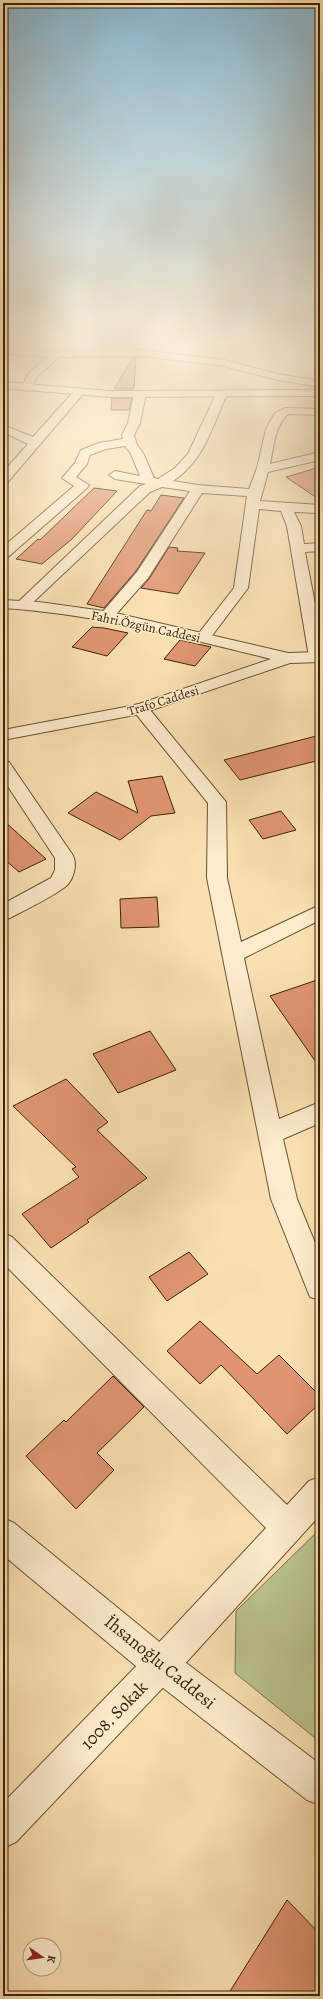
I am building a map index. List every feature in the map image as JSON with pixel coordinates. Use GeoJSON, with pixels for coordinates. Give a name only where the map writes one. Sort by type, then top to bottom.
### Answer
{"type":"FeatureCollection","features":[{"type":"Feature","properties":{"kind":"street"},"geometry":{"type":"LineString","coordinates":[[15,433],[36,443]]}},
{"type":"Feature","properties":{"kind":"street"},"geometry":{"type":"LineString","coordinates":[[3,480],[44,433]]}},
{"type":"Feature","properties":{"kind":"street"},"geometry":{"type":"LineString","coordinates":[[128,433],[130,441],[155,482]]}},
{"type":"Feature","properties":{"kind":"street"},"geometry":{"type":"LineString","coordinates":[[22,604],[145,489],[189,461],[204,433]]}},
{"type":"Feature","properties":{"kind":"street"},"geometry":{"type":"LineString","coordinates":[[203,638],[241,588],[253,499],[271,433]]}},
{"type":"Feature","properties":{"kind":"street"},"geometry":{"type":"LineString","coordinates":[[3,554],[83,485],[68,478],[81,464],[85,453],[103,446],[130,441]]}},
{"type":"Feature","properties":{"kind":"street"},"geometry":{"type":"LineString","coordinates":[[262,470],[320,456]]}},
{"type":"Feature","properties":{"kind":"street"},"geometry":{"type":"LineString","coordinates":[[115,475],[253,499],[286,508],[320,509]]}},
{"type":"Feature","properties":{"kind":"street"},"geometry":{"type":"LineString","coordinates":[[107,616],[143,575],[198,489]]}},
{"type":"Feature","properties":{"kind":"street"},"geometry":{"type":"LineString","coordinates":[[286,508],[294,526],[319,657]]}},
{"type":"Feature","properties":{"kind":"street"},"geometry":{"type":"LineString","coordinates":[[297,548],[320,547]]}},
{"type":"Feature","properties":{"kind":"street"},"geometry":{"type":"LineString","coordinates":[[305,585],[320,586]]}},
{"type":"Feature","properties":{"kind":"street","name":"Fahri Özgün Caddesi"},"geometry":{"type":"LineString","coordinates":[[3,604],[22,604],[107,616],[288,658]]}},
{"type":"Feature","properties":{"kind":"street","name":"Trafo Caddesi"},"geometry":{"type":"LineString","coordinates":[[3,735],[140,709],[288,658],[319,657]]}},
{"type":"Feature","properties":{"kind":"street"},"geometry":{"type":"LineString","coordinates":[[140,709],[217,802],[217,878],[270,1134],[284,1199],[320,1288]]}},
{"type":"Feature","properties":{"kind":"street"},"geometry":{"type":"LineString","coordinates":[[3,766],[66,858],[65,870],[59,882],[3,913]]}},
{"type":"Feature","properties":{"kind":"street"},"geometry":{"type":"LineString","coordinates":[[232,954],[320,912]]}},
{"type":"Feature","properties":{"kind":"street"},"geometry":{"type":"LineString","coordinates":[[270,1134],[320,1112]]}},
{"type":"Feature","properties":{"kind":"street"},"geometry":{"type":"LineString","coordinates":[[3,1245],[288,1528]]}},
{"type":"Feature","properties":{"kind":"street","name":"1008. Sokak"},"geometry":{"type":"LineString","coordinates":[[3,1829],[162,1665],[320,1492]]}},
{"type":"Feature","properties":{"kind":"street","name":"İhsanoğlu Caddesi"},"geometry":{"type":"LineString","coordinates":[[3,1534],[162,1665],[320,1786]]}},
{"type":"Feature","properties":{"kind":"green space"},"geometry":{"type":"Polygon","coordinates":[[[320,1529],[320,1742],[235,1673],[236,1611],[320,1529]]]}},
{"type":"Feature","properties":{"kind":"building"},"geometry":{"type":"Polygon","coordinates":[[[320,467],[320,500],[286,477],[320,467]]]}},
{"type":"Feature","properties":{"kind":"building"},"geometry":{"type":"Polygon","coordinates":[[[94,488],[117,491],[72,539],[42,564],[16,559],[38,539],[40,540],[94,488]]]}},
{"type":"Feature","properties":{"kind":"building"},"geometry":{"type":"Polygon","coordinates":[[[161,495],[184,498],[136,571],[104,608],[87,604],[147,510],[151,511],[161,495]]]}},
{"type":"Feature","properties":{"kind":"building"},"geometry":{"type":"Polygon","coordinates":[[[169,547],[178,548],[177,551],[205,553],[178,594],[141,588],[149,579],[169,547]]]}},
{"type":"Feature","properties":{"kind":"building"},"geometry":{"type":"Polygon","coordinates":[[[92,627],[128,633],[107,656],[72,647],[92,627]]]}},
{"type":"Feature","properties":{"kind":"building"},"geometry":{"type":"Polygon","coordinates":[[[180,640],[211,647],[195,666],[164,659],[180,640]]]}},
{"type":"Feature","properties":{"kind":"building"},"geometry":{"type":"Polygon","coordinates":[[[320,735],[320,760],[240,780],[224,760],[320,735]]]}},
{"type":"Feature","properties":{"kind":"building"},"geometry":{"type":"Polygon","coordinates":[[[162,776],[175,813],[151,816],[120,840],[68,813],[96,792],[138,813],[128,781],[162,776]]]}},
{"type":"Feature","properties":{"kind":"building"},"geometry":{"type":"Polygon","coordinates":[[[281,811],[296,830],[263,839],[249,820],[281,811]]]}},
{"type":"Feature","properties":{"kind":"building"},"geometry":{"type":"Polygon","coordinates":[[[3,820],[46,859],[19,872],[3,858],[3,820]]]}},
{"type":"Feature","properties":{"kind":"building"},"geometry":{"type":"Polygon","coordinates":[[[157,897],[159,927],[121,928],[120,899],[157,897]]]}},
{"type":"Feature","properties":{"kind":"building"},"geometry":{"type":"Polygon","coordinates":[[[320,979],[320,1068],[270,996],[320,979]]]}},
{"type":"Feature","properties":{"kind":"building"},"geometry":{"type":"Polygon","coordinates":[[[150,1031],[176,1070],[118,1093],[93,1054],[150,1031]]]}},
{"type":"Feature","properties":{"kind":"building"},"geometry":{"type":"Polygon","coordinates":[[[66,1079],[108,1122],[97,1130],[147,1178],[87,1220],[89,1222],[51,1248],[22,1214],[79,1177],[72,1169],[76,1167],[13,1106],[66,1079]]]}},
{"type":"Feature","properties":{"kind":"building"},"geometry":{"type":"Polygon","coordinates":[[[189,1252],[208,1274],[167,1301],[149,1277],[189,1252]]]}},
{"type":"Feature","properties":{"kind":"building"},"geometry":{"type":"Polygon","coordinates":[[[200,1321],[257,1374],[279,1355],[320,1396],[320,1403],[287,1434],[221,1365],[200,1384],[167,1351],[200,1321]]]}},
{"type":"Feature","properties":{"kind":"building"},"geometry":{"type":"Polygon","coordinates":[[[113,1376],[144,1407],[97,1453],[114,1470],[76,1509],[26,1456],[64,1420],[66,1422],[113,1376]]]}},
{"type":"Feature","properties":{"kind":"building"},"geometry":{"type":"Polygon","coordinates":[[[287,1900],[320,1934],[320,1986],[314,1996],[227,1996],[287,1900]]]}}]}
